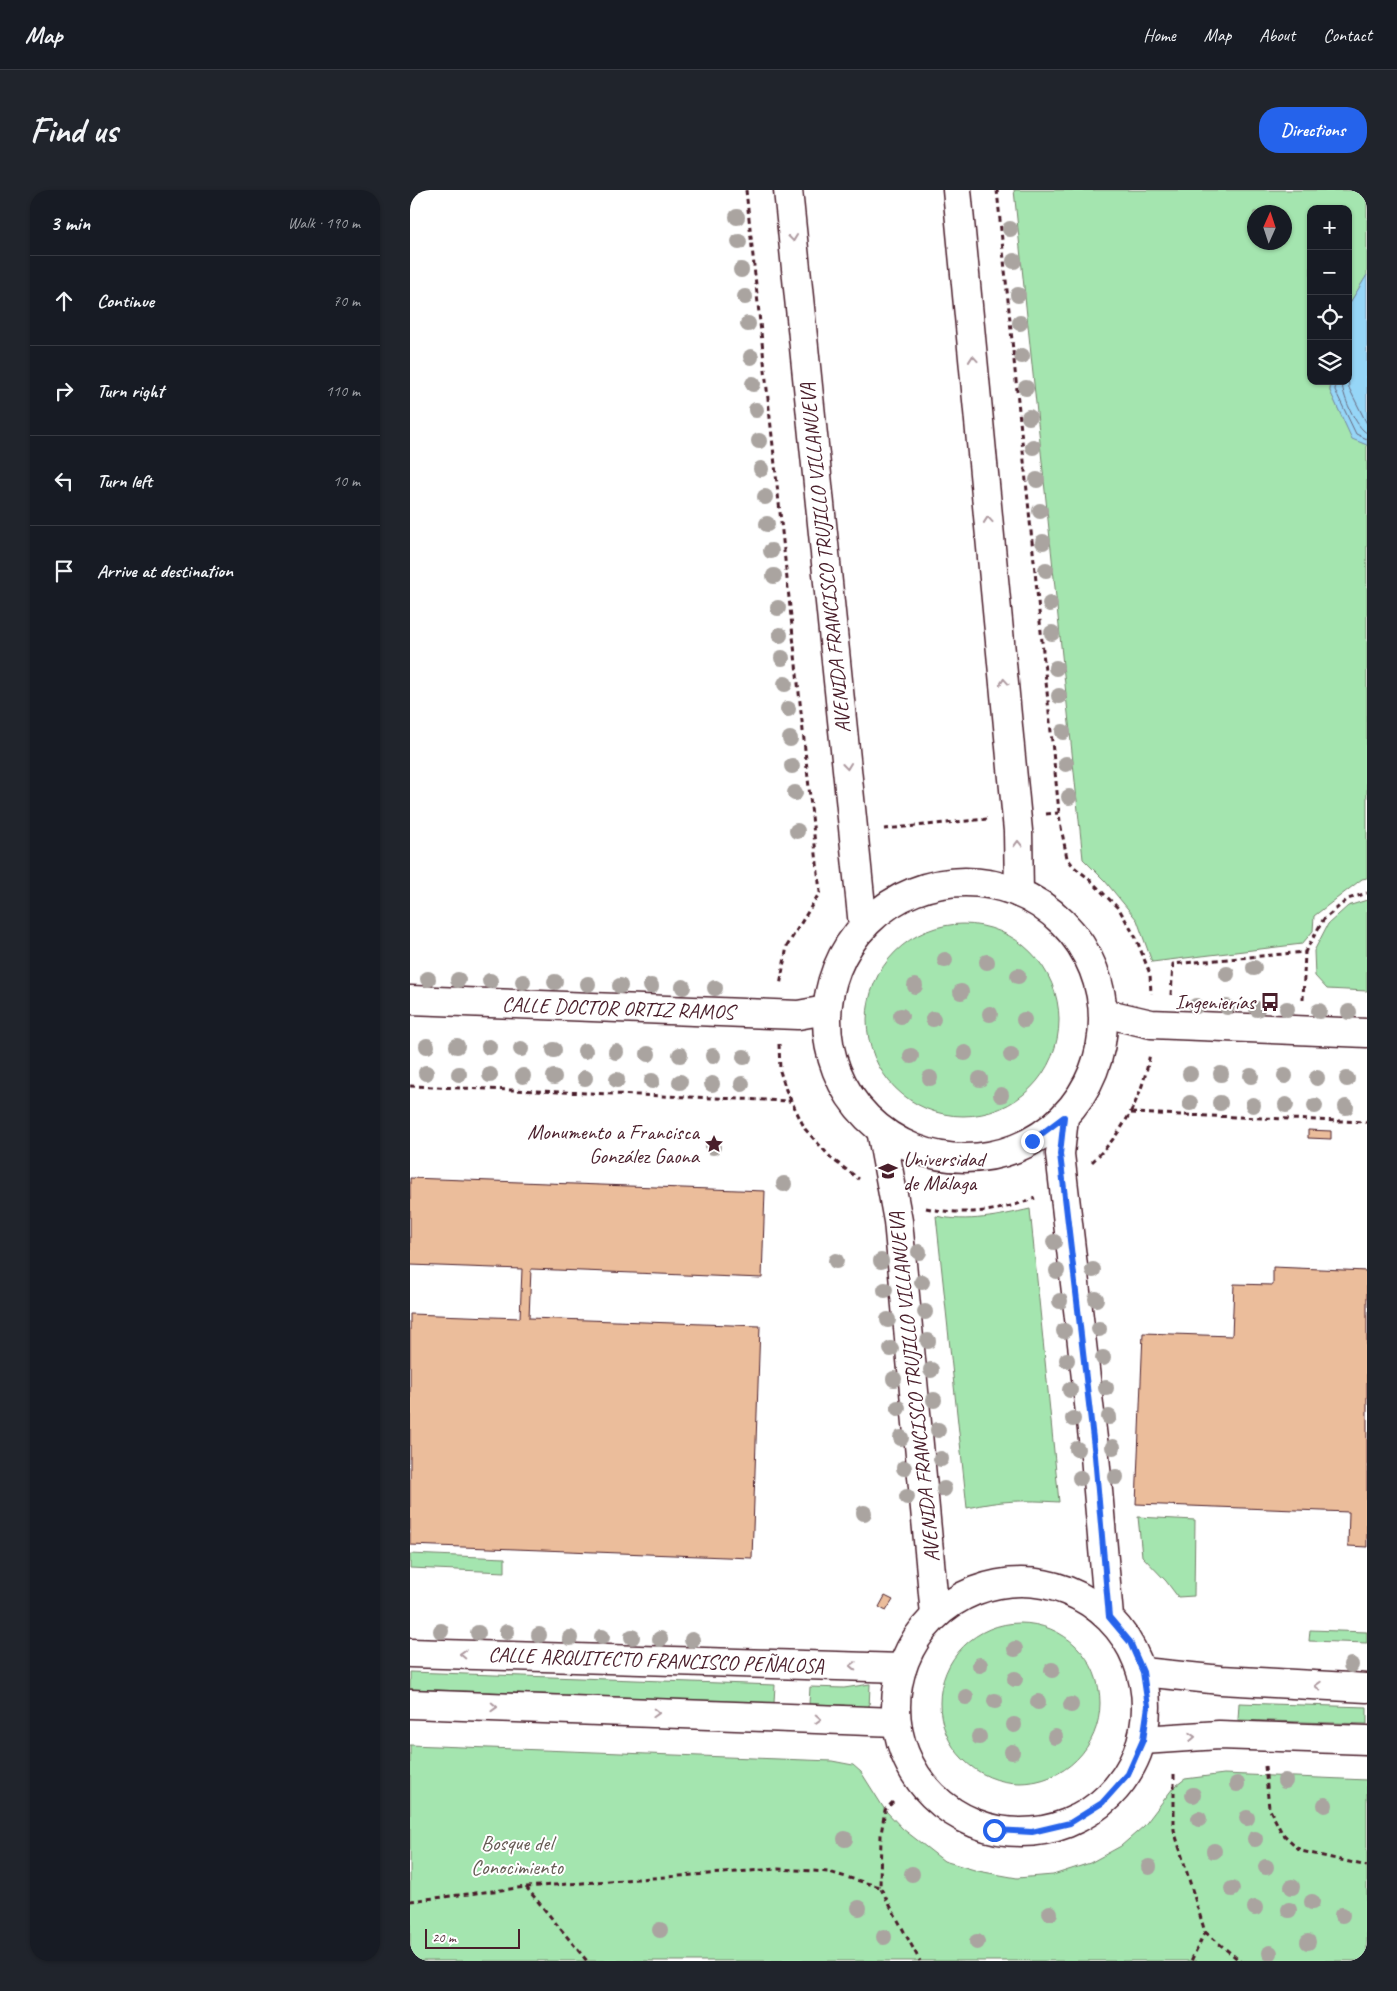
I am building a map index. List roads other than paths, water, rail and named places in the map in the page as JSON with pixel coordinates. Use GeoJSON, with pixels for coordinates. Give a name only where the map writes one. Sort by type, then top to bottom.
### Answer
{"type":"FeatureCollection","features":[{"type":"Feature","properties":{"kind":"street","name":"AVENIDA FRANCISCO TRUJILLO VILLANUEVA"},"geometry":{"type":"LineString","coordinates":[[788,190],[863,926]]}},
{"type":"Feature","properties":{"kind":"street"},"geometry":{"type":"LineString","coordinates":[[957,190],[1017,816],[1019,893]]}},
{"type":"Feature","properties":{"kind":"street"},"geometry":{"type":"LineString","coordinates":[[978,883],[1019,893],[1052,912],[1078,941],[1096,975],[1104,1013],[1100,1051],[1086,1087],[1064,1117],[1032,1141],[994,1155],[954,1158],[915,1149],[880,1130],[849,1097],[831,1056],[826,1010],[837,965],[863,926],[896,900],[936,885],[978,883]]}},
{"type":"Feature","properties":{"kind":"street","name":"CALLE DOCTOR ORTIZ RAMOS"},"geometry":{"type":"LineString","coordinates":[[410,1000],[798,1015],[826,1010]]}},
{"type":"Feature","properties":{"kind":"street"},"geometry":{"type":"LineString","coordinates":[[1104,1013],[1151,1024],[1367,1033]]}},
{"type":"Feature","properties":{"kind":"street"},"geometry":{"type":"LineString","coordinates":[[1064,1117],[1060,1154],[1095,1456],[1109,1617]]}},
{"type":"Feature","properties":{"kind":"street","name":"AVENIDA FRANCISCO TRUJILLO VILLANUEVA"},"geometry":{"type":"LineString","coordinates":[[880,1130],[895,1198],[929,1532],[935,1615]]}},
{"type":"Feature","properties":{"kind":"street"},"geometry":{"type":"LineString","coordinates":[[1004,1583],[1042,1583],[1078,1595],[1109,1617],[1130,1642],[1143,1672],[1148,1706],[1143,1740],[1128,1774],[1102,1803],[1070,1823],[1032,1832],[994,1830],[949,1810],[928,1791],[907,1760],[896,1722],[896,1695],[902,1668],[915,1640],[935,1615],[967,1594],[1004,1583]]}},
{"type":"Feature","properties":{"kind":"street","name":"CALLE ARQUITECTO FRANCISCO PEÑALOSA"},"geometry":{"type":"LineString","coordinates":[[410,1653],[902,1668]]}},
{"type":"Feature","properties":{"kind":"street"},"geometry":{"type":"LineString","coordinates":[[1143,1672],[1221,1680],[1367,1688]]}},
{"type":"Feature","properties":{"kind":"street"},"geometry":{"type":"LineString","coordinates":[[410,1704],[896,1722]]}},
{"type":"Feature","properties":{"kind":"street"},"geometry":{"type":"LineString","coordinates":[[1143,1740],[1219,1735],[1367,1740]]}},
{"type":"Feature","properties":{"kind":"water"},"geometry":{"type":"Polygon","coordinates":[[[1367,275],[1367,445],[1352,439],[1330,391],[1331,385],[1352,385],[1352,299],[1367,275]]]}},
{"type":"Feature","properties":{"kind":"place","name":"Ingenierías"},"geometry":{"type":"Point","coordinates":[1270,1002]}},
{"type":"Feature","properties":{"kind":"place","name":"Monumento a Francisca González Gaona"},"geometry":{"type":"Point","coordinates":[714,1144]}},
{"type":"Feature","properties":{"kind":"place","name":"Universidad de Málaga"},"geometry":{"type":"Point","coordinates":[888,1171]}},
{"type":"Feature","properties":{"kind":"park label","name":"Bosque del Conocimiento"},"geometry":{"type":"Point","coordinates":[517,1855]}}]}
